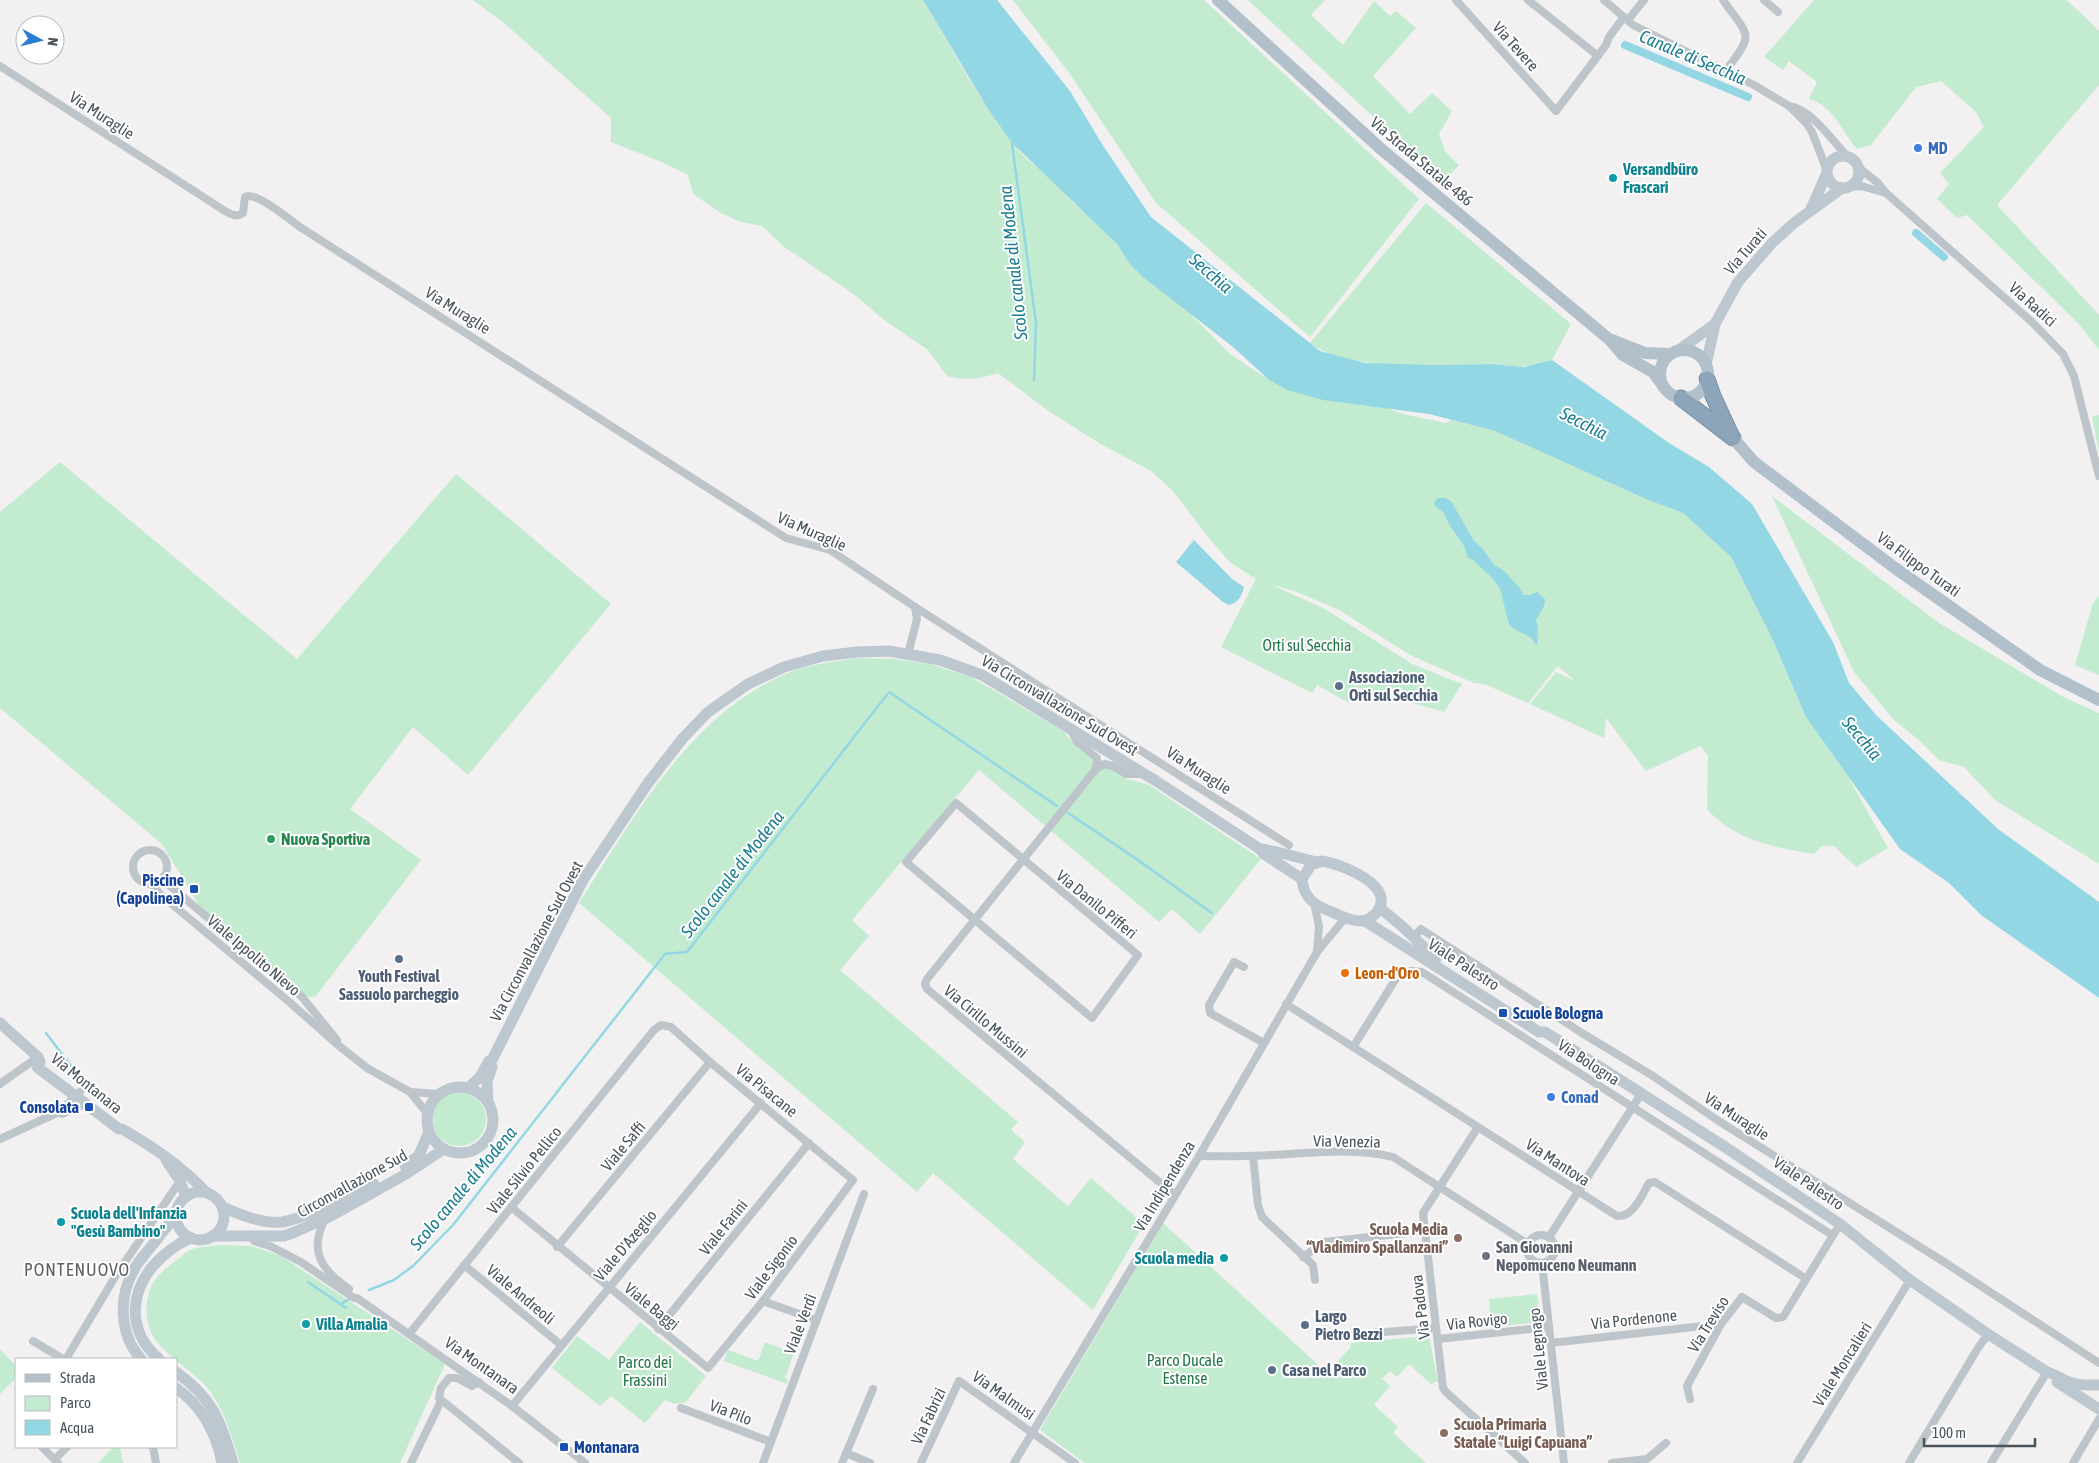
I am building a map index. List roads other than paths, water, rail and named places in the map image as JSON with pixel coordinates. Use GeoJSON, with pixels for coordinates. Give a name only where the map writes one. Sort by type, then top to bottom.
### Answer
{"type":"FeatureCollection","features":[{"type":"Feature","properties":{"kind":"highway"},"geometry":{"type":"LineString","coordinates":[[1707,372],[1713,396],[1733,438]]}},
{"type":"Feature","properties":{"kind":"highway"},"geometry":{"type":"LineString","coordinates":[[1681,398],[1733,438]]}},
{"type":"Feature","properties":{"kind":"main road","name":"Via Strada Statale 486"},"geometry":{"type":"LineString","coordinates":[[1218,0],[1381,148],[1610,340],[1623,355],[1653,372],[1661,383]]}},
{"type":"Feature","properties":{"kind":"main road"},"geometry":{"type":"LineString","coordinates":[[1846,155],[1855,160],[1859,168],[1857,179],[1846,188],[1831,183],[1826,172],[1828,163],[1836,156],[1846,155]]}},
{"type":"Feature","properties":{"kind":"main road","name":"Via Turati"},"geometry":{"type":"LineString","coordinates":[[1715,324],[1738,282],[1772,243],[1811,209],[1826,172]]}},
{"type":"Feature","properties":{"kind":"main road","name":"Via Turati"},"geometry":{"type":"LineString","coordinates":[[1811,209],[1816,209],[1846,188]]}},
{"type":"Feature","properties":{"kind":"main road"},"geometry":{"type":"LineString","coordinates":[[1715,324],[1707,372],[1701,392],[1688,398],[1673,396],[1666,391],[1661,383],[1660,367],[1664,360],[1715,324]]}},
{"type":"Feature","properties":{"kind":"main road"},"geometry":{"type":"LineString","coordinates":[[1610,340],[1645,352],[1696,353],[1707,372]]}},
{"type":"Feature","properties":{"kind":"main road","name":"Via Filippo Turati"},"geometry":{"type":"LineString","coordinates":[[1733,438],[1754,462],[1895,568],[2040,670],[2099,700]]}},
{"type":"Feature","properties":{"kind":"main road","name":"Via Circonvallazione Sud Ovest"},"geometry":{"type":"LineString","coordinates":[[468,1088],[480,1077],[489,1061],[492,1060],[583,880],[648,783],[683,738],[708,712],[748,684],[784,667],[815,658],[856,652],[908,654],[940,660],[982,675],[1144,774],[1260,849],[1264,854],[1302,879]]}},
{"type":"Feature","properties":{"kind":"main road","name":"Via Circonvallazione Sud Ovest"},"geometry":{"type":"LineString","coordinates":[[1260,849],[1265,848],[1284,855],[1333,864],[1374,884],[1381,899],[1380,908]]}},
{"type":"Feature","properties":{"kind":"main road"},"geometry":{"type":"LineString","coordinates":[[1316,862],[1307,869],[1302,879],[1304,890],[1314,904],[1357,921],[1365,921],[1380,908]]}},
{"type":"Feature","properties":{"kind":"main road","name":"Viale Palestro"},"geometry":{"type":"LineString","coordinates":[[1380,908],[1414,937],[1435,959],[1542,1027],[1545,1032],[1725,1147],[1840,1224],[1910,1280],[2047,1372],[2052,1379],[2099,1410]]}},
{"type":"Feature","properties":{"kind":"main road","name":"Viale Palestro"},"geometry":{"type":"LineString","coordinates":[[1365,921],[1539,1032],[1545,1032]]}},
{"type":"Feature","properties":{"kind":"main road","name":"Via Montanara"},"geometry":{"type":"LineString","coordinates":[[0,1022],[38,1057],[37,1067],[122,1126],[122,1129]]}},
{"type":"Feature","properties":{"kind":"main road","name":"Via Circonvallazione Sud Ovest"},"geometry":{"type":"LineString","coordinates":[[444,1149],[454,1152],[465,1152],[475,1149],[489,1134],[492,1124],[492,1113],[488,1103],[487,1082],[493,1063],[492,1060]]}},
{"type":"Feature","properties":{"kind":"main road"},"geometry":{"type":"LineString","coordinates":[[444,1149],[435,1142],[429,1132],[427,1113],[434,1099],[439,1094],[458,1087],[476,1091],[488,1103]]}},
{"type":"Feature","properties":{"kind":"main road","name":"Via Montanara"},"geometry":{"type":"LineString","coordinates":[[78,1094],[85,1104],[119,1130],[122,1129],[183,1168],[207,1193]]}},
{"type":"Feature","properties":{"kind":"main road","name":"Circonvallazione Sud"},"geometry":{"type":"LineString","coordinates":[[207,1193],[219,1201],[223,1208],[236,1214],[264,1221],[280,1222],[296,1218],[393,1176],[420,1155],[429,1132]]}},
{"type":"Feature","properties":{"kind":"main road","name":"Circonvallazione Sud"},"geometry":{"type":"LineString","coordinates":[[158,1358],[142,1340],[135,1308],[137,1294],[144,1276],[173,1247],[192,1238],[202,1239],[212,1236],[284,1236],[325,1219],[406,1174],[444,1149]]}},
{"type":"Feature","properties":{"kind":"main road","name":"Via Montanara"},"geometry":{"type":"LineString","coordinates":[[161,1153],[180,1180],[186,1197]]}},
{"type":"Feature","properties":{"kind":"main road"},"geometry":{"type":"LineString","coordinates":[[192,1238],[181,1230],[177,1216],[179,1206],[192,1193],[207,1193]]}},
{"type":"Feature","properties":{"kind":"main road"},"geometry":{"type":"LineString","coordinates":[[212,1236],[222,1224],[223,1208]]}},
{"type":"Feature","properties":{"kind":"main road"},"geometry":{"type":"LineString","coordinates":[[140,1358],[134,1352],[126,1332],[123,1310],[126,1289],[135,1268],[177,1216]]}},
{"type":"Feature","properties":{"kind":"main road","name":"Viale Palestro"},"geometry":{"type":"LineString","coordinates":[[2047,1372],[2054,1373],[2068,1382],[2099,1385]]}},
{"type":"Feature","properties":{"kind":"main road"},"geometry":{"type":"LineString","coordinates":[[178,1373],[193,1384],[208,1401],[220,1422],[233,1463]]}},
{"type":"Feature","properties":{"kind":"main road"},"geometry":{"type":"LineString","coordinates":[[178,1389],[188,1396],[202,1413],[213,1432],[222,1463]]}},
{"type":"Feature","properties":{"kind":"street","name":"Via Tevere"},"geometry":{"type":"LineString","coordinates":[[1456,0],[1556,110],[1598,56]]}},
{"type":"Feature","properties":{"kind":"street"},"geometry":{"type":"LineString","coordinates":[[1528,0],[1598,56],[1626,18],[1644,0]]}},
{"type":"Feature","properties":{"kind":"street"},"geometry":{"type":"LineString","coordinates":[[1604,0],[1633,25],[1754,85],[1801,111],[1821,127],[1846,155]]}},
{"type":"Feature","properties":{"kind":"street"},"geometry":{"type":"LineString","coordinates":[[1723,0],[1742,24],[1746,34],[1746,43],[1725,72]]}},
{"type":"Feature","properties":{"kind":"street"},"geometry":{"type":"LineString","coordinates":[[1764,0],[1778,12]]}},
{"type":"Feature","properties":{"kind":"street","name":"Via Muraglie"},"geometry":{"type":"LineString","coordinates":[[0,66],[234,215],[242,213],[245,196],[248,194],[261,199],[300,227],[491,347],[780,534],[796,541],[830,550],[915,607],[1289,845]]}},
{"type":"Feature","properties":{"kind":"street"},"geometry":{"type":"LineString","coordinates":[[1789,106],[1807,124],[1812,132],[1826,172]]}},
{"type":"Feature","properties":{"kind":"street","name":"Via Radici"},"geometry":{"type":"LineString","coordinates":[[1859,168],[2032,322],[2063,354],[2074,376],[2099,476]]}},
{"type":"Feature","properties":{"kind":"street","name":"Via Radici"},"geometry":{"type":"LineString","coordinates":[[1846,188],[1861,186],[1886,193]]}},
{"type":"Feature","properties":{"kind":"street"},"geometry":{"type":"LineString","coordinates":[[908,654],[917,619],[915,607]]}},
{"type":"Feature","properties":{"kind":"street"},"geometry":{"type":"LineString","coordinates":[[1069,728],[1077,742],[1097,758],[1096,769]]}},
{"type":"Feature","properties":{"kind":"street"},"geometry":{"type":"LineString","coordinates":[[1096,769],[1104,764],[1114,766],[1126,774],[1144,774]]}},
{"type":"Feature","properties":{"kind":"street","name":"Via Cirillo Mussini"},"geometry":{"type":"LineString","coordinates":[[1096,769],[926,979],[925,984],[927,989],[1175,1195]]}},
{"type":"Feature","properties":{"kind":"street"},"geometry":{"type":"LineString","coordinates":[[974,920],[906,862],[956,804],[1022,860]]}},
{"type":"Feature","properties":{"kind":"street"},"geometry":{"type":"LineString","coordinates":[[149,850],[162,855],[167,867],[164,876],[159,882],[151,884],[142,882],[134,873],[134,863],[140,854],[149,850]]}},
{"type":"Feature","properties":{"kind":"street","name":"Via Danilo Pifferi"},"geometry":{"type":"LineString","coordinates":[[974,920],[1092,1018],[1138,955],[1022,860]]}},
{"type":"Feature","properties":{"kind":"street","name":"Viale Ippolito Nievo"},"geometry":{"type":"LineString","coordinates":[[164,876],[170,886],[302,997],[340,1043],[340,1046]]}},
{"type":"Feature","properties":{"kind":"street","name":"Viale Ippolito Nievo"},"geometry":{"type":"LineString","coordinates":[[151,884],[367,1068],[410,1092],[427,1113]]}},
{"type":"Feature","properties":{"kind":"street","name":"Via Indipendenza"},"geometry":{"type":"LineString","coordinates":[[1314,904],[1318,926],[1317,952]]}},
{"type":"Feature","properties":{"kind":"street","name":"Via Indipendenza"},"geometry":{"type":"LineString","coordinates":[[1014,1463],[1199,1156],[1317,952],[1346,917]]}},
{"type":"Feature","properties":{"kind":"street","name":"Via Muraglie"},"geometry":{"type":"LineString","coordinates":[[1414,937],[1421,929],[1582,1033],[1653,1076],[1717,1120],[1941,1260],[2099,1363]]}},
{"type":"Feature","properties":{"kind":"street"},"geometry":{"type":"LineString","coordinates":[[1244,967],[1234,962],[1209,1005],[1210,1013],[1264,1043]]}},
{"type":"Feature","properties":{"kind":"street","name":"Via Bologna"},"geometry":{"type":"LineString","coordinates":[[1352,1047],[1397,977],[1405,972],[1417,970],[1832,1235]]}},
{"type":"Feature","properties":{"kind":"street","name":"Via Mantova"},"geometry":{"type":"LineString","coordinates":[[1286,1004],[1617,1216],[1623,1217],[1629,1214],[1649,1183],[1655,1182],[1805,1278]]}},
{"type":"Feature","properties":{"kind":"street","name":"Via Pisacane"},"geometry":{"type":"LineString","coordinates":[[662,1025],[671,1027],[710,1062],[761,1102],[853,1180]]}},
{"type":"Feature","properties":{"kind":"street","name":"Viale Silvio Pellico"},"geometry":{"type":"LineString","coordinates":[[409,1334],[654,1030],[662,1025]]}},
{"type":"Feature","properties":{"kind":"street"},"geometry":{"type":"LineString","coordinates":[[0,1084],[38,1057]]}},
{"type":"Feature","properties":{"kind":"street","name":"Viale Saffi"},"geometry":{"type":"LineString","coordinates":[[557,1247],[710,1062]]}},
{"type":"Feature","properties":{"kind":"street","name":"Viale Ippolito Nievo"},"geometry":{"type":"LineString","coordinates":[[410,1092],[439,1094]]}},
{"type":"Feature","properties":{"kind":"street"},"geometry":{"type":"LineString","coordinates":[[0,1139],[58,1112],[78,1094]]}},
{"type":"Feature","properties":{"kind":"street"},"geometry":{"type":"LineString","coordinates":[[1549,1237],[1577,1190],[1640,1094]]}},
{"type":"Feature","properties":{"kind":"street","name":"Viale D'Azeglio"},"geometry":{"type":"LineString","coordinates":[[512,1406],[761,1102]]}},
{"type":"Feature","properties":{"kind":"street"},"geometry":{"type":"LineString","coordinates":[[58,1112],[62,1114],[85,1104]]}},
{"type":"Feature","properties":{"kind":"street","name":"Via Padova"},"geometry":{"type":"LineString","coordinates":[[1478,1127],[1424,1213],[1443,1388],[1525,1463]]}},
{"type":"Feature","properties":{"kind":"street","name":"Viale Farini"},"geometry":{"type":"LineString","coordinates":[[658,1329],[809,1143]]}},
{"type":"Feature","properties":{"kind":"street","name":"Via Venezia"},"geometry":{"type":"LineString","coordinates":[[1199,1156],[1253,1156],[1337,1151],[1378,1153],[1393,1157],[1528,1244]]}},
{"type":"Feature","properties":{"kind":"street"},"geometry":{"type":"LineString","coordinates":[[1253,1156],[1258,1205],[1262,1217],[1313,1265],[1314,1280]]}},
{"type":"Feature","properties":{"kind":"street"},"geometry":{"type":"LineString","coordinates":[[66,1358],[118,1272],[180,1180]]}},
{"type":"Feature","properties":{"kind":"street","name":"Viale Sigonio"},"geometry":{"type":"LineString","coordinates":[[708,1368],[763,1301],[853,1180]]}},
{"type":"Feature","properties":{"kind":"street","name":"Viale Verdi"},"geometry":{"type":"LineString","coordinates":[[763,1463],[864,1194]]}},
{"type":"Feature","properties":{"kind":"street","name":"Viale Baggi"},"geometry":{"type":"LineString","coordinates":[[511,1207],[607,1288],[708,1368]]}},
{"type":"Feature","properties":{"kind":"street","name":"Via Montanara"},"geometry":{"type":"LineString","coordinates":[[325,1219],[318,1239],[320,1260],[328,1272],[356,1294],[357,1298]]}},
{"type":"Feature","properties":{"kind":"street","name":"Via Treviso"},"geometry":{"type":"LineString","coordinates":[[1690,1399],[1687,1386],[1721,1324],[1742,1297],[1776,1318],[1783,1317],[1805,1278],[1840,1224]]}},
{"type":"Feature","properties":{"kind":"street"},"geometry":{"type":"LineString","coordinates":[[1303,1257],[1324,1242],[1425,1231]]}},
{"type":"Feature","properties":{"kind":"street"},"geometry":{"type":"LineString","coordinates":[[1543,1235],[1549,1237],[1554,1245],[1554,1253],[1549,1260],[1542,1263],[1534,1261],[1527,1250],[1528,1244],[1536,1236],[1543,1235]]}},
{"type":"Feature","properties":{"kind":"street","name":"Via Montanara"},"geometry":{"type":"LineString","coordinates":[[250,1236],[254,1241],[286,1254],[354,1298],[357,1298],[479,1382],[585,1463]]}},
{"type":"Feature","properties":{"kind":"street","name":"Viale Legnago"},"geometry":{"type":"LineString","coordinates":[[1542,1263],[1564,1463]]}},
{"type":"Feature","properties":{"kind":"street","name":"Viale Andreoli"},"geometry":{"type":"LineString","coordinates":[[464,1265],[561,1345]]}},
{"type":"Feature","properties":{"kind":"street","name":"Viale Moncalieri"},"geometry":{"type":"LineString","coordinates":[[1797,1463],[1910,1280]]}},
{"type":"Feature","properties":{"kind":"street"},"geometry":{"type":"LineString","coordinates":[[763,1301],[816,1320]]}},
{"type":"Feature","properties":{"kind":"street","name":"Via Pordenone"},"geometry":{"type":"LineString","coordinates":[[1551,1343],[1721,1324]]}},
{"type":"Feature","properties":{"kind":"street","name":"Via Rovigo"},"geometry":{"type":"LineString","coordinates":[[1438,1339],[1549,1327]]}},
{"type":"Feature","properties":{"kind":"street","name":"Via Rovigo"},"geometry":{"type":"LineString","coordinates":[[1334,1336],[1436,1328]]}},
{"type":"Feature","properties":{"kind":"street"},"geometry":{"type":"LineString","coordinates":[[1909,1463],[1988,1334]]}},
{"type":"Feature","properties":{"kind":"street"},"geometry":{"type":"LineString","coordinates":[[33,1341],[63,1358]]}},
{"type":"Feature","properties":{"kind":"street"},"geometry":{"type":"LineString","coordinates":[[1991,1463],[2047,1372]]}},
{"type":"Feature","properties":{"kind":"street"},"geometry":{"type":"LineString","coordinates":[[479,1382],[472,1386],[458,1378],[449,1378],[439,1391],[439,1398],[519,1463]]}},
{"type":"Feature","properties":{"kind":"street","name":"Via Malmusi"},"geometry":{"type":"LineString","coordinates":[[959,1380],[1032,1432]]}},
{"type":"Feature","properties":{"kind":"street","name":"Via Fabrizi"},"geometry":{"type":"LineString","coordinates":[[921,1463],[959,1380]]}},
{"type":"Feature","properties":{"kind":"street"},"geometry":{"type":"LineString","coordinates":[[842,1463],[873,1389]]}},
{"type":"Feature","properties":{"kind":"street"},"geometry":{"type":"LineString","coordinates":[[411,1463],[441,1401]]}},
{"type":"Feature","properties":{"kind":"street","name":"Via Pilo"},"geometry":{"type":"LineString","coordinates":[[681,1408],[771,1442]]}},
{"type":"Feature","properties":{"kind":"street"},"geometry":{"type":"LineString","coordinates":[[2073,1463],[2099,1419]]}},
{"type":"Feature","properties":{"kind":"street"},"geometry":{"type":"LineString","coordinates":[[1032,1432],[1074,1463]]}},
{"type":"Feature","properties":{"kind":"street"},"geometry":{"type":"LineString","coordinates":[[1612,1463],[1647,1459],[1666,1443]]}},
{"type":"Feature","properties":{"kind":"street"},"geometry":{"type":"LineString","coordinates":[[43,1448],[56,1461],[66,1448]]}},
{"type":"Feature","properties":{"kind":"street"},"geometry":{"type":"LineString","coordinates":[[153,1448],[156,1463]]}},
{"type":"Feature","properties":{"kind":"street"},"geometry":{"type":"LineString","coordinates":[[846,1453],[870,1463]]}},
{"type":"Feature","properties":{"kind":"water","name":"Secchia"},"geometry":{"type":"Polygon","coordinates":[[[923,0],[997,0],[1070,91],[1102,144],[1151,217],[1320,351],[1365,363],[1493,364],[1524,367],[1552,360],[1669,443],[1709,467],[1752,504],[1833,642],[1849,683],[1876,715],[1998,829],[2099,902],[2099,998],[1981,915],[1949,883],[1900,849],[1806,717],[1771,636],[1731,557],[1683,513],[1648,500],[1495,431],[1429,414],[1323,400],[1287,390],[1268,379],[1233,347],[1143,277],[1129,263],[1118,245],[1012,143],[988,109],[923,0]]]}},
{"type":"Feature","properties":{"kind":"water"},"geometry":{"type":"Polygon","coordinates":[[[1438,498],[1445,498],[1451,501],[1474,541],[1482,548],[1494,565],[1503,570],[1519,587],[1524,595],[1537,592],[1545,599],[1544,606],[1536,620],[1538,628],[1537,644],[1527,635],[1511,626],[1500,589],[1488,574],[1473,560],[1468,558],[1464,546],[1443,512],[1435,506],[1434,502],[1438,498]]]}},
{"type":"Feature","properties":{"kind":"water"},"geometry":{"type":"Polygon","coordinates":[[[1194,540],[1232,579],[1244,587],[1241,596],[1235,603],[1229,605],[1223,602],[1176,562],[1194,540]]]}},
{"type":"Feature","properties":{"kind":"waterway","name":"Canale di Secchia"},"geometry":{"type":"LineString","coordinates":[[1625,45],[1748,97]]}},
{"type":"Feature","properties":{"kind":"waterway","name":"Scolo canale di Modena"},"geometry":{"type":"LineString","coordinates":[[1012,143],[1036,323],[1034,380]]}},
{"type":"Feature","properties":{"kind":"waterway","name":"Canale di Secchia"},"geometry":{"type":"LineString","coordinates":[[1916,233],[1944,257]]}},
{"type":"Feature","properties":{"kind":"waterway","name":"Scolo canale di Modena"},"geometry":{"type":"LineString","coordinates":[[369,1290],[394,1280],[413,1266],[453,1225],[665,954],[687,952],[889,692],[1057,806]]}},
{"type":"Feature","properties":{"kind":"waterway","name":"Scolo canale di Modena"},"geometry":{"type":"LineString","coordinates":[[1068,813],[1212,913]]}},
{"type":"Feature","properties":{"kind":"waterway"},"geometry":{"type":"LineString","coordinates":[[46,1033],[81,1079]]}},
{"type":"Feature","properties":{"kind":"waterway"},"geometry":{"type":"LineString","coordinates":[[308,1282],[346,1308]]}},
{"type":"Feature","properties":{"kind":"waterway"},"geometry":{"type":"LineString","coordinates":[[341,1304],[349,1299]]}},
{"type":"Feature","properties":{"kind":"place","name":"MD"},"geometry":{"type":"Point","coordinates":[1918,148]}},
{"type":"Feature","properties":{"kind":"place","name":"Versandbüro Frascari"},"geometry":{"type":"Point","coordinates":[1613,178]}},
{"type":"Feature","properties":{"kind":"place","name":"Associazione Orti sul Secchia"},"geometry":{"type":"Point","coordinates":[1339,686]}},
{"type":"Feature","properties":{"kind":"place","name":"Nuova Sportiva"},"geometry":{"type":"Point","coordinates":[271,839]}},
{"type":"Feature","properties":{"kind":"place","name":"Piscine (Capolinea)"},"geometry":{"type":"Point","coordinates":[194,889]}},
{"type":"Feature","properties":{"kind":"place","name":"Youth Festival Sassuolo parcheggio"},"geometry":{"type":"Point","coordinates":[399,959]}},
{"type":"Feature","properties":{"kind":"place","name":"Leon-d'Oro"},"geometry":{"type":"Point","coordinates":[1345,973]}},
{"type":"Feature","properties":{"kind":"place","name":"Scuole Bologna"},"geometry":{"type":"Point","coordinates":[1503,1013]}},
{"type":"Feature","properties":{"kind":"place","name":"Conad"},"geometry":{"type":"Point","coordinates":[1551,1097]}},
{"type":"Feature","properties":{"kind":"place","name":"Consolata"},"geometry":{"type":"Point","coordinates":[89,1107]}},
{"type":"Feature","properties":{"kind":"place","name":"Scuola dell'Infanzia \"Gesù Bambino\""},"geometry":{"type":"Point","coordinates":[61,1222]}},
{"type":"Feature","properties":{"kind":"place","name":"Scuola Media “Vladimiro Spallanzani”"},"geometry":{"type":"Point","coordinates":[1458,1238]}},
{"type":"Feature","properties":{"kind":"place","name":"San Giovanni Nepomuceno Neumann"},"geometry":{"type":"Point","coordinates":[1486,1256]}},
{"type":"Feature","properties":{"kind":"place","name":"Scuola media"},"geometry":{"type":"Point","coordinates":[1224,1258]}},
{"type":"Feature","properties":{"kind":"place","name":"Villa Amalia"},"geometry":{"type":"Point","coordinates":[306,1324]}},
{"type":"Feature","properties":{"kind":"place","name":"Largo Pietro Bezzi"},"geometry":{"type":"Point","coordinates":[1305,1325]}},
{"type":"Feature","properties":{"kind":"place","name":"Casa nel Parco"},"geometry":{"type":"Point","coordinates":[1272,1370]}},
{"type":"Feature","properties":{"kind":"place","name":"Scuola Primaria Statale “Luigi Capuana”"},"geometry":{"type":"Point","coordinates":[1444,1433]}},
{"type":"Feature","properties":{"kind":"place","name":"Montanara"},"geometry":{"type":"Point","coordinates":[564,1447]}},
{"type":"Feature","properties":{"kind":"district","name":"PONTENUOVO"},"geometry":{"type":"Point","coordinates":[77,1269]}},
{"type":"Feature","properties":{"kind":"park label","name":"Orti sul Secchia"},"geometry":{"type":"Point","coordinates":[1307,645]}},
{"type":"Feature","properties":{"kind":"park label","name":"Parco Ducale Estense"},"geometry":{"type":"Point","coordinates":[1185,1369]}},
{"type":"Feature","properties":{"kind":"park label","name":"Parco dei Frassini"},"geometry":{"type":"Point","coordinates":[645,1371]}}]}
